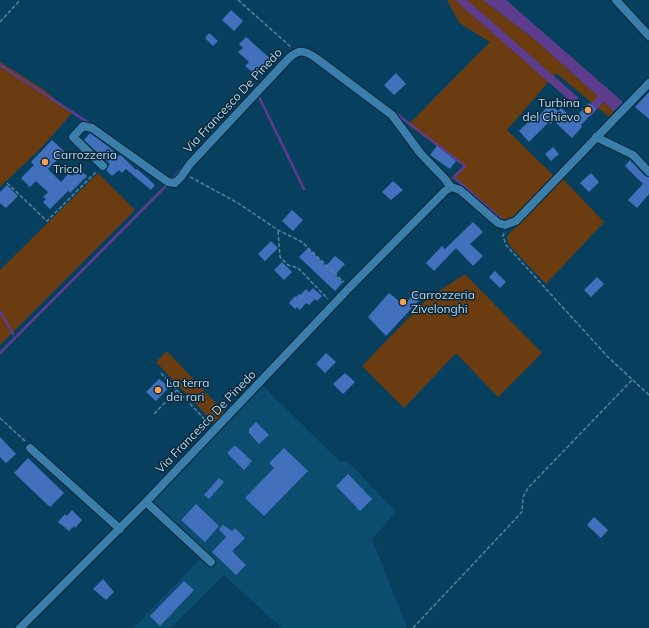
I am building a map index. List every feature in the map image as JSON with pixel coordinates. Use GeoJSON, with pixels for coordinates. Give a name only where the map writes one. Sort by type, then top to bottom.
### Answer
{"type":"FeatureCollection","features":[{"type":"Feature","properties":{"kind":"street"},"geometry":{"type":"LineString","coordinates":[[616,0],[649,36]]}},
{"type":"Feature","properties":{"kind":"street","name":"Via Francesco De Pinedo"},"geometry":{"type":"LineString","coordinates":[[103,166],[73,137],[83,126],[92,128],[168,182],[175,183],[190,164],[289,58],[298,51],[309,53],[392,115],[420,154],[451,187],[460,190],[498,223],[505,225]]}},
{"type":"Feature","properties":{"kind":"street"},"geometry":{"type":"LineString","coordinates":[[505,225],[516,221],[649,83]]}},
{"type":"Feature","properties":{"kind":"street"},"geometry":{"type":"LineString","coordinates":[[596,137],[633,156],[649,172]]}},
{"type":"Feature","properties":{"kind":"street","name":"Via Francesco De Pinedo"},"geometry":{"type":"LineString","coordinates":[[20,628],[120,529],[350,287],[445,191],[451,187]]}},
{"type":"Feature","properties":{"kind":"street"},"geometry":{"type":"LineString","coordinates":[[30,448],[120,529]]}},
{"type":"Feature","properties":{"kind":"street"},"geometry":{"type":"LineString","coordinates":[[146,502],[211,562]]}},
{"type":"Feature","properties":{"kind":"path"},"geometry":{"type":"LineString","coordinates":[[0,22],[20,0]]}},
{"type":"Feature","properties":{"kind":"path"},"geometry":{"type":"LineString","coordinates":[[238,0],[291,47],[298,51]]}},
{"type":"Feature","properties":{"kind":"path"},"geometry":{"type":"LineString","coordinates":[[7,183],[47,221],[120,148]]}},
{"type":"Feature","properties":{"kind":"path"},"geometry":{"type":"LineString","coordinates":[[183,174],[238,203],[278,230],[302,242],[350,287]]}},
{"type":"Feature","properties":{"kind":"path"},"geometry":{"type":"LineString","coordinates":[[505,225],[503,236],[506,245],[608,357],[649,395]]}},
{"type":"Feature","properties":{"kind":"path"},"geometry":{"type":"LineString","coordinates":[[278,230],[280,257],[288,265],[298,268],[334,304]]}},
{"type":"Feature","properties":{"kind":"path"},"geometry":{"type":"LineString","coordinates":[[161,373],[214,430]]}},
{"type":"Feature","properties":{"kind":"path"},"geometry":{"type":"LineString","coordinates":[[413,628],[522,512],[523,497],[528,488],[632,380]]}},
{"type":"Feature","properties":{"kind":"path"},"geometry":{"type":"LineString","coordinates":[[154,414],[177,390]]}},
{"type":"Feature","properties":{"kind":"path"},"geometry":{"type":"LineString","coordinates":[[0,418],[24,440],[30,448]]}},
{"type":"Feature","properties":{"kind":"shaded area"},"geometry":{"type":"Polygon","coordinates":[[[447,0],[483,0],[538,42],[614,111],[609,117],[556,73],[507,130],[554,176],[512,218],[505,221],[501,220],[456,180],[450,179],[464,166],[408,125],[490,42],[459,22],[447,0]]]}},
{"type":"Feature","properties":{"kind":"shaded area"},"geometry":{"type":"Polygon","coordinates":[[[483,0],[506,0],[623,102],[614,111],[538,42],[483,0]]]}},
{"type":"Feature","properties":{"kind":"shaded area"},"geometry":{"type":"Polygon","coordinates":[[[0,62],[43,89],[72,113],[41,148],[0,187],[0,62]]]}},
{"type":"Feature","properties":{"kind":"shaded area"},"geometry":{"type":"Polygon","coordinates":[[[98,173],[135,210],[0,345],[0,270],[98,173]]]}},
{"type":"Feature","properties":{"kind":"shaded area"},"geometry":{"type":"Polygon","coordinates":[[[563,179],[604,222],[546,284],[509,245],[507,239],[508,235],[563,179]]]}},
{"type":"Feature","properties":{"kind":"shaded area"},"geometry":{"type":"Polygon","coordinates":[[[465,274],[542,353],[498,397],[456,353],[404,408],[362,366],[427,299],[465,274]]]}},
{"type":"Feature","properties":{"kind":"shaded area"},"geometry":{"type":"Polygon","coordinates":[[[167,351],[225,413],[214,423],[156,362],[167,351]]]}},
{"type":"Feature","properties":{"kind":"shaded area"},"geometry":{"type":"Polygon","coordinates":[[[263,386],[339,461],[348,462],[396,512],[372,539],[407,628],[282,628],[224,575],[171,628],[134,628],[200,559],[147,507],[263,386]]]}},
{"type":"Feature","properties":{"kind":"building"},"geometry":{"type":"Polygon","coordinates":[[[231,10],[243,21],[234,31],[222,20],[231,10]]]}},
{"type":"Feature","properties":{"kind":"building"},"geometry":{"type":"Polygon","coordinates":[[[209,33],[218,41],[213,46],[205,38],[209,33]]]}},
{"type":"Feature","properties":{"kind":"building"},"geometry":{"type":"Polygon","coordinates":[[[246,37],[273,61],[262,73],[260,72],[257,76],[245,66],[249,62],[238,52],[243,48],[239,44],[246,37]]]}},
{"type":"Feature","properties":{"kind":"building"},"geometry":{"type":"Polygon","coordinates":[[[396,73],[406,84],[394,95],[384,85],[396,73]]]}},
{"type":"Feature","properties":{"kind":"building"},"geometry":{"type":"Polygon","coordinates":[[[649,92],[649,119],[635,107],[649,92]]]}},
{"type":"Feature","properties":{"kind":"building"},"geometry":{"type":"Polygon","coordinates":[[[589,103],[596,109],[581,125],[582,127],[572,138],[554,121],[551,124],[549,122],[529,142],[519,131],[536,114],[538,117],[550,104],[558,111],[561,108],[574,119],[589,103]]]}},
{"type":"Feature","properties":{"kind":"building"},"geometry":{"type":"Polygon","coordinates":[[[90,133],[119,156],[120,155],[123,157],[136,170],[137,169],[155,185],[151,190],[126,169],[122,173],[119,170],[112,176],[106,170],[110,164],[84,140],[90,133]]]}},
{"type":"Feature","properties":{"kind":"building"},"geometry":{"type":"Polygon","coordinates":[[[52,140],[65,152],[48,169],[61,182],[69,173],[72,176],[79,169],[87,176],[70,193],[68,191],[50,209],[43,202],[46,199],[43,197],[48,192],[36,181],[30,187],[21,178],[34,165],[31,162],[52,140]]]}},
{"type":"Feature","properties":{"kind":"building"},"geometry":{"type":"Polygon","coordinates":[[[437,146],[456,161],[450,169],[430,155],[437,146]]]}},
{"type":"Feature","properties":{"kind":"building"},"geometry":{"type":"Polygon","coordinates":[[[553,147],[559,154],[551,161],[545,154],[553,147]]]}},
{"type":"Feature","properties":{"kind":"building"},"geometry":{"type":"Polygon","coordinates":[[[630,160],[645,176],[649,177],[649,194],[637,208],[628,200],[643,184],[625,166],[630,160]]]}},
{"type":"Feature","properties":{"kind":"building"},"geometry":{"type":"Polygon","coordinates":[[[591,173],[599,182],[589,192],[580,183],[591,173]]]}},
{"type":"Feature","properties":{"kind":"building"},"geometry":{"type":"Polygon","coordinates":[[[393,181],[403,190],[391,200],[382,192],[393,181]]]}},
{"type":"Feature","properties":{"kind":"building"},"geometry":{"type":"Polygon","coordinates":[[[7,185],[18,196],[6,208],[0,203],[0,192],[7,185]]]}},
{"type":"Feature","properties":{"kind":"building"},"geometry":{"type":"Polygon","coordinates":[[[292,210],[303,220],[293,231],[282,221],[292,210]]]}},
{"type":"Feature","properties":{"kind":"building"},"geometry":{"type":"Polygon","coordinates":[[[473,222],[483,232],[470,244],[483,256],[473,266],[456,248],[434,271],[426,263],[442,246],[445,249],[473,222]]]}},
{"type":"Feature","properties":{"kind":"building"},"geometry":{"type":"Polygon","coordinates":[[[271,241],[278,248],[265,261],[258,254],[271,241]]]}},
{"type":"Feature","properties":{"kind":"building"},"geometry":{"type":"Polygon","coordinates":[[[308,248],[326,266],[335,256],[345,264],[335,275],[343,282],[335,291],[299,257],[308,248]]]}},
{"type":"Feature","properties":{"kind":"building"},"geometry":{"type":"Polygon","coordinates":[[[282,262],[292,272],[284,280],[274,270],[282,262]]]}},
{"type":"Feature","properties":{"kind":"building"},"geometry":{"type":"Polygon","coordinates":[[[495,271],[506,282],[500,288],[489,277],[495,271]]]}},
{"type":"Feature","properties":{"kind":"building"},"geometry":{"type":"Polygon","coordinates":[[[597,277],[604,284],[591,297],[584,290],[597,277]]]}},
{"type":"Feature","properties":{"kind":"building"},"geometry":{"type":"Polygon","coordinates":[[[313,288],[322,296],[317,301],[315,299],[309,305],[306,303],[300,310],[297,307],[295,309],[289,303],[295,296],[300,295],[306,289],[309,292],[313,288]]]}},
{"type":"Feature","properties":{"kind":"building"},"geometry":{"type":"Polygon","coordinates":[[[416,292],[422,297],[386,336],[368,317],[389,293],[404,305],[416,292]]]}},
{"type":"Feature","properties":{"kind":"building"},"geometry":{"type":"Polygon","coordinates":[[[326,353],[336,362],[325,373],[316,364],[326,353]]]}},
{"type":"Feature","properties":{"kind":"building"},"geometry":{"type":"Polygon","coordinates":[[[345,373],[355,382],[343,394],[333,384],[345,373]]]}},
{"type":"Feature","properties":{"kind":"building","name":"La terra dei rari"},"geometry":{"type":"Polygon","coordinates":[[[159,379],[169,387],[156,401],[146,392],[159,379]]]}},
{"type":"Feature","properties":{"kind":"building"},"geometry":{"type":"Polygon","coordinates":[[[256,422],[269,435],[259,444],[249,433],[249,429],[256,422]]]}},
{"type":"Feature","properties":{"kind":"building"},"geometry":{"type":"Polygon","coordinates":[[[0,437],[16,454],[6,463],[0,457],[0,437]]]}},
{"type":"Feature","properties":{"kind":"building"},"geometry":{"type":"Polygon","coordinates":[[[234,446],[236,446],[252,461],[244,470],[228,454],[234,446]]]}},
{"type":"Feature","properties":{"kind":"building"},"geometry":{"type":"Polygon","coordinates":[[[284,448],[308,471],[264,516],[245,498],[274,468],[269,463],[284,448]]]}},
{"type":"Feature","properties":{"kind":"building"},"geometry":{"type":"Polygon","coordinates":[[[28,458],[64,493],[50,507],[14,473],[28,458]]]}},
{"type":"Feature","properties":{"kind":"building"},"geometry":{"type":"Polygon","coordinates":[[[348,474],[372,499],[360,511],[336,486],[348,474]]]}},
{"type":"Feature","properties":{"kind":"building"},"geometry":{"type":"Polygon","coordinates":[[[219,478],[224,482],[209,499],[204,495],[219,478]]]}},
{"type":"Feature","properties":{"kind":"building"},"geometry":{"type":"Polygon","coordinates":[[[196,504],[219,526],[205,542],[181,520],[196,504]]]}},
{"type":"Feature","properties":{"kind":"building"},"geometry":{"type":"Polygon","coordinates":[[[72,510],[82,520],[75,528],[74,526],[69,531],[58,522],[65,514],[67,516],[72,510]]]}},
{"type":"Feature","properties":{"kind":"building"},"geometry":{"type":"Polygon","coordinates":[[[594,517],[608,530],[601,538],[587,525],[594,517]]]}},
{"type":"Feature","properties":{"kind":"building"},"geometry":{"type":"Polygon","coordinates":[[[223,525],[232,531],[235,528],[245,538],[232,551],[246,565],[236,575],[212,552],[226,537],[219,529],[223,525]]]}},
{"type":"Feature","properties":{"kind":"building"},"geometry":{"type":"Polygon","coordinates":[[[103,579],[114,592],[106,600],[93,589],[103,579]]]}},
{"type":"Feature","properties":{"kind":"building"},"geometry":{"type":"Polygon","coordinates":[[[184,581],[194,590],[160,626],[150,616],[184,581]]]}},
{"type":"Feature","properties":{"kind":"waterway"},"geometry":{"type":"LineString","coordinates":[[461,0],[575,100]]}},
{"type":"Feature","properties":{"kind":"waterway"},"geometry":{"type":"LineString","coordinates":[[0,65],[92,125]]}},
{"type":"Feature","properties":{"kind":"waterway"},"geometry":{"type":"LineString","coordinates":[[589,112],[605,94],[602,92]]}},
{"type":"Feature","properties":{"kind":"waterway"},"geometry":{"type":"LineString","coordinates":[[259,97],[304,189]]}},
{"type":"Feature","properties":{"kind":"waterway"},"geometry":{"type":"LineString","coordinates":[[394,112],[465,166],[454,177],[501,219]]}},
{"type":"Feature","properties":{"kind":"waterway"},"geometry":{"type":"LineString","coordinates":[[172,180],[183,167]]}},
{"type":"Feature","properties":{"kind":"waterway"},"geometry":{"type":"LineString","coordinates":[[0,353],[165,187]]}},
{"type":"Feature","properties":{"kind":"waterway"},"geometry":{"type":"LineString","coordinates":[[0,311],[13,334]]}},
{"type":"Feature","properties":{"kind":"place","name":"Turbina del Chievo"},"geometry":{"type":"Point","coordinates":[588,110]}},
{"type":"Feature","properties":{"kind":"place","name":"Carrozzeria Tricol"},"geometry":{"type":"Point","coordinates":[45,162]}},
{"type":"Feature","properties":{"kind":"place","name":"Carrozzeria Zivelonghi"},"geometry":{"type":"Point","coordinates":[403,302]}},
{"type":"Feature","properties":{"kind":"place","name":"La terra dei rari"},"geometry":{"type":"Point","coordinates":[158,390]}}]}
